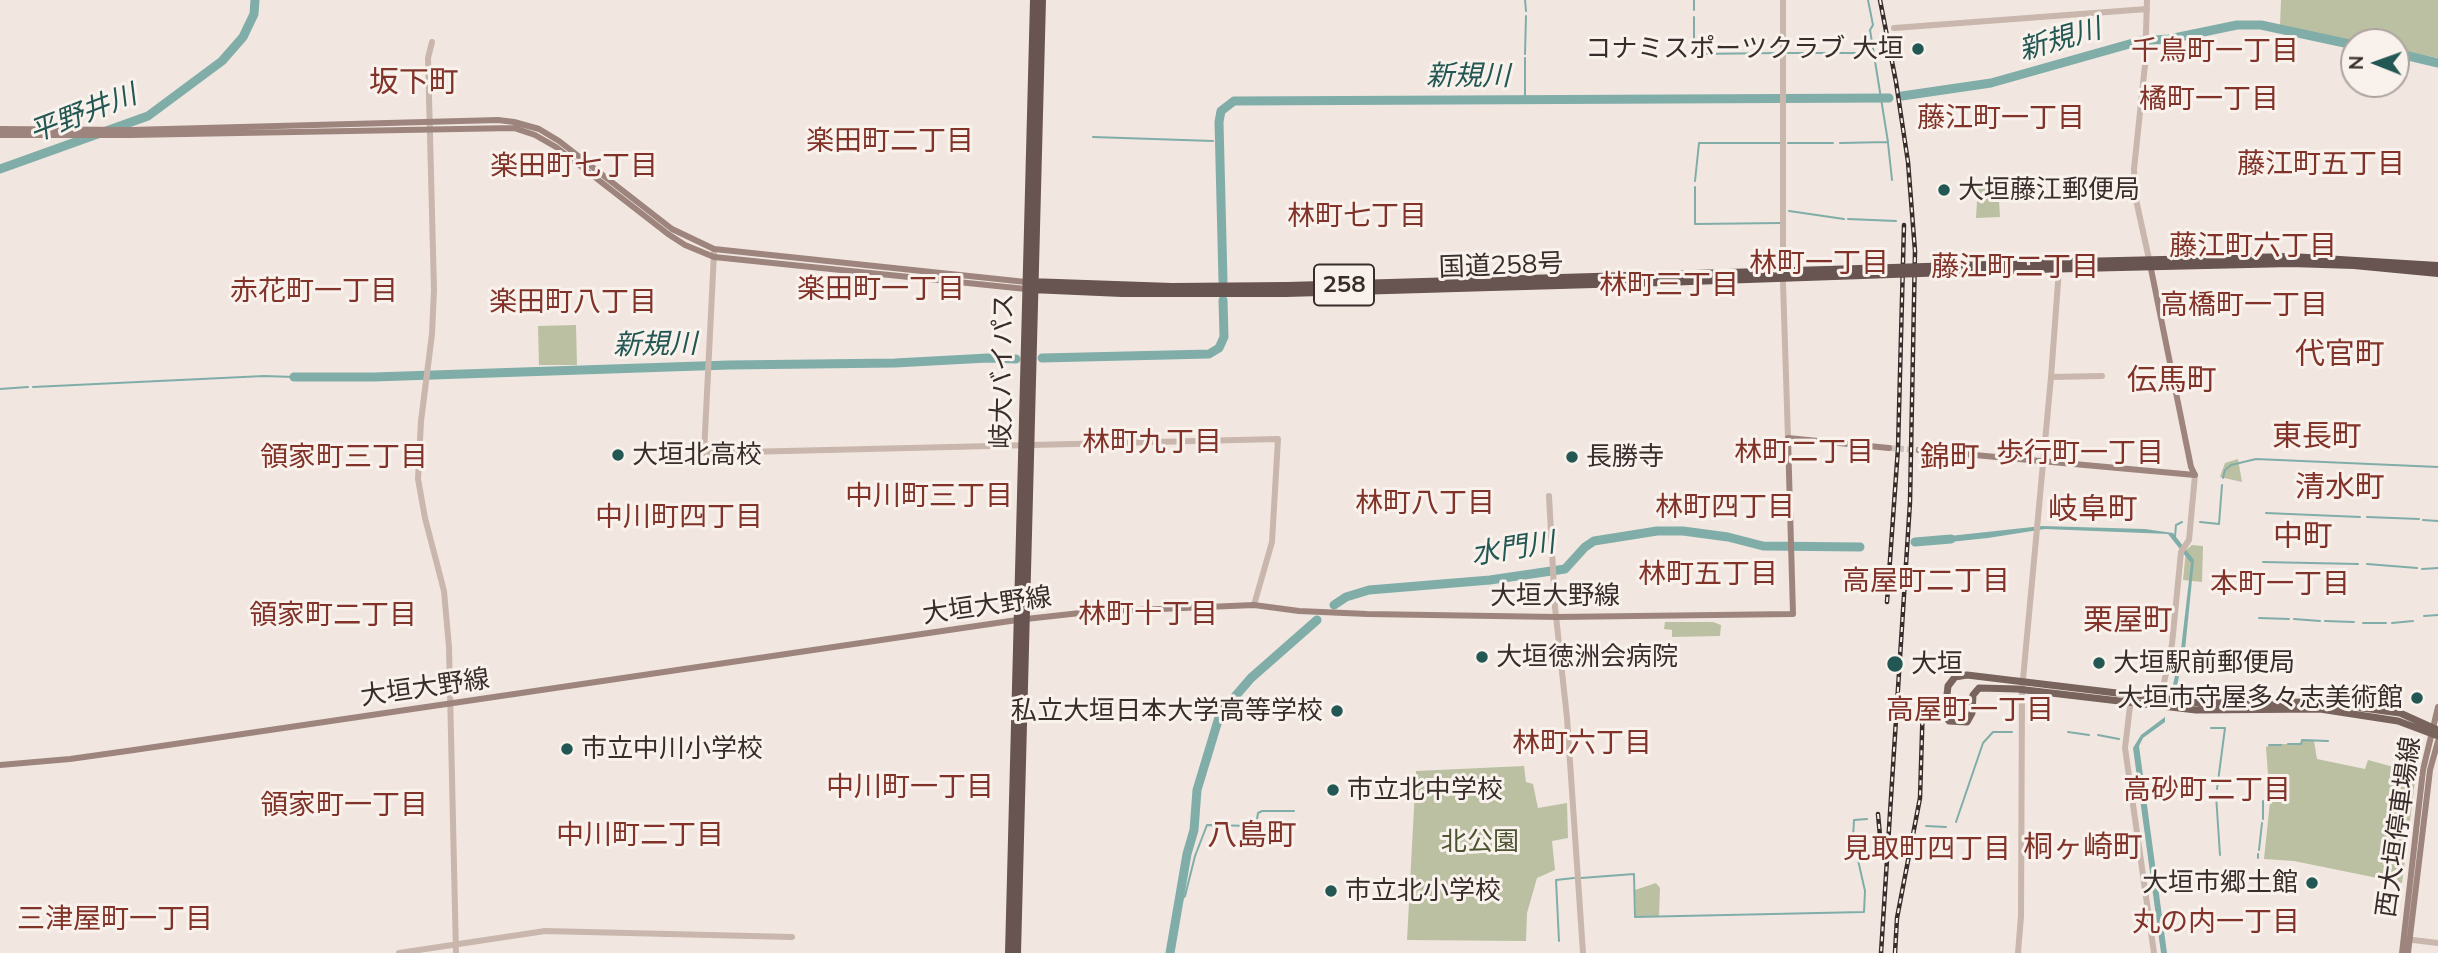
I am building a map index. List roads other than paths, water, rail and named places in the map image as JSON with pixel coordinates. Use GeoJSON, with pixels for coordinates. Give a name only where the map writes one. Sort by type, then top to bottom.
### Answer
{"type":"FeatureCollection","features":[{"type":"Feature","properties":{"kind":"highway","name":"岐大バイパス"},"geometry":{"type":"LineString","coordinates":[[1017,953],[1034,0]]}},
{"type":"Feature","properties":{"kind":"highway","name":"岐大バイパス"},"geometry":{"type":"LineString","coordinates":[[1030,285],[1042,0]]}},
{"type":"Feature","properties":{"kind":"highway","name":"国道258号"},"geometry":{"type":"LineString","coordinates":[[1030,285],[1122,293],[1286,293],[2291,257],[2438,266]]}},
{"type":"Feature","properties":{"kind":"highway","name":"国道258号"},"geometry":{"type":"LineString","coordinates":[[2034,266],[2059,269],[2149,262],[2291,263],[2438,272]]}},
{"type":"Feature","properties":{"kind":"highway","name":"岐大バイパス"},"geometry":{"type":"LineString","coordinates":[[1009,953],[1022,620]]}},
{"type":"Feature","properties":{"kind":"main road"},"geometry":{"type":"LineString","coordinates":[[0,135],[430,126],[498,120],[514,122],[539,129],[559,141],[672,229],[714,253],[1030,285]]}},
{"type":"Feature","properties":{"kind":"main road"},"geometry":{"type":"LineString","coordinates":[[0,129],[39,133]]}},
{"type":"Feature","properties":{"kind":"main road"},"geometry":{"type":"LineString","coordinates":[[2149,262],[2191,467],[2195,475]]}},
{"type":"Feature","properties":{"kind":"main road"},"geometry":{"type":"LineString","coordinates":[[1788,438],[1889,448]]}},
{"type":"Feature","properties":{"kind":"main road","name":"大垣大野線"},"geometry":{"type":"LineString","coordinates":[[0,765],[70,759],[1022,620],[1114,610],[1254,605],[1328,612],[1557,617],[1793,614],[1788,438]]}},
{"type":"Feature","properties":{"kind":"main road"},"geometry":{"type":"LineString","coordinates":[[1919,450],[2195,475]]}},
{"type":"Feature","properties":{"kind":"main road"},"geometry":{"type":"LineString","coordinates":[[2023,686],[1979,688],[1973,695],[1969,721],[1947,719],[1947,691],[1951,681],[1961,675],[2023,686],[2160,703],[2318,702],[2400,713],[2435,734]]}},
{"type":"Feature","properties":{"kind":"main road","name":"西大垣停車場線"},"geometry":{"type":"LineString","coordinates":[[2408,953],[2421,780],[2435,734],[2438,707]]}},
{"type":"Feature","properties":{"kind":"main road","name":"西大垣停車場線"},"geometry":{"type":"LineString","coordinates":[[2402,953],[2407,939]]}},
{"type":"Feature","properties":{"kind":"street"},"geometry":{"type":"LineString","coordinates":[[1783,0],[1783,289],[1788,438]]}},
{"type":"Feature","properties":{"kind":"street"},"geometry":{"type":"LineString","coordinates":[[2147,0],[2134,177],[2149,262]]}},
{"type":"Feature","properties":{"kind":"street"},"geometry":{"type":"LineString","coordinates":[[1894,28],[2147,9]]}},
{"type":"Feature","properties":{"kind":"street"},"geometry":{"type":"LineString","coordinates":[[432,43],[428,58],[434,290],[418,479],[444,591],[449,647],[456,953]]}},
{"type":"Feature","properties":{"kind":"street"},"geometry":{"type":"LineString","coordinates":[[714,253],[705,453],[1278,439],[1272,542],[1254,605]]}},
{"type":"Feature","properties":{"kind":"street"},"geometry":{"type":"LineString","coordinates":[[2018,953],[2021,915],[2023,686],[2059,269]]}},
{"type":"Feature","properties":{"kind":"street"},"geometry":{"type":"LineString","coordinates":[[2051,377],[2102,376]]}},
{"type":"Feature","properties":{"kind":"street"},"geometry":{"type":"LineString","coordinates":[[2160,703],[2172,644],[2181,552],[2189,540],[2195,475]]}},
{"type":"Feature","properties":{"kind":"street"},"geometry":{"type":"LineString","coordinates":[[1549,495],[1583,953]]}},
{"type":"Feature","properties":{"kind":"street"},"geometry":{"type":"LineString","coordinates":[[2131,700],[2125,748],[2127,772],[2154,953]]}},
{"type":"Feature","properties":{"kind":"street"},"geometry":{"type":"LineString","coordinates":[[399,953],[545,931],[792,937]]}},
{"type":"Feature","properties":{"kind":"street"},"geometry":{"type":"LineString","coordinates":[[2407,939],[2438,943]]}},
{"type":"Feature","properties":{"kind":"water"},"geometry":{"type":"Polygon","coordinates":[[[2042,526],[2145,529],[2173,533],[2194,560],[2185,650],[2176,690],[2172,689],[2181,649],[2191,563],[2168,534],[2045,529],[1940,543],[1940,537],[2042,526]]]}},
{"type":"Feature","properties":{"kind":"water"},"geometry":{"type":"Polygon","coordinates":[[[2165,717],[2165,722],[2143,738],[2139,746],[2167,953],[2161,953],[2133,748],[2141,735],[2165,717]]]}},
{"type":"Feature","properties":{"kind":"waterway","name":"平野井川"},"geometry":{"type":"LineString","coordinates":[[0,169],[148,116],[222,61],[243,37],[254,14],[255,0]]}},
{"type":"Feature","properties":{"kind":"waterway"},"geometry":{"type":"LineString","coordinates":[[1525,0],[1526,11]]}},
{"type":"Feature","properties":{"kind":"waterway"},"geometry":{"type":"LineString","coordinates":[[1694,0],[1694,10]]}},
{"type":"Feature","properties":{"kind":"waterway","name":"新規川"},"geometry":{"type":"LineString","coordinates":[[1840,143],[1888,142],[1870,30],[1873,25],[1868,0]]}},
{"type":"Feature","properties":{"kind":"waterway"},"geometry":{"type":"LineString","coordinates":[[1525,54],[1526,16]]}},
{"type":"Feature","properties":{"kind":"waterway"},"geometry":{"type":"LineString","coordinates":[[1694,17],[1694,51]]}},
{"type":"Feature","properties":{"kind":"waterway","name":"新規川"},"geometry":{"type":"LineString","coordinates":[[1902,96],[1991,83],[2140,41],[2169,39],[2237,25],[2261,25],[2340,42]]}},
{"type":"Feature","properties":{"kind":"waterway"},"geometry":{"type":"LineString","coordinates":[[1695,54],[1779,53]]}},
{"type":"Feature","properties":{"kind":"waterway"},"geometry":{"type":"LineString","coordinates":[[1787,53],[1832,53]]}},
{"type":"Feature","properties":{"kind":"waterway"},"geometry":{"type":"LineString","coordinates":[[1840,53],[1874,53]]}},
{"type":"Feature","properties":{"kind":"waterway","name":"新規川"},"geometry":{"type":"LineString","coordinates":[[2410,56],[2438,63]]}},
{"type":"Feature","properties":{"kind":"waterway"},"geometry":{"type":"LineString","coordinates":[[1525,58],[1525,99]]}},
{"type":"Feature","properties":{"kind":"waterway","name":"新規川"},"geometry":{"type":"LineString","coordinates":[[1223,281],[1219,122],[1221,111],[1234,101],[1889,98]]}},
{"type":"Feature","properties":{"kind":"waterway"},"geometry":{"type":"LineString","coordinates":[[1093,137],[1213,141]]}},
{"type":"Feature","properties":{"kind":"waterway"},"geometry":{"type":"LineString","coordinates":[[1695,181],[1699,143],[1780,143]]}},
{"type":"Feature","properties":{"kind":"waterway"},"geometry":{"type":"LineString","coordinates":[[1788,143],[1833,143]]}},
{"type":"Feature","properties":{"kind":"waterway"},"geometry":{"type":"LineString","coordinates":[[1888,143],[1892,180]]}},
{"type":"Feature","properties":{"kind":"waterway"},"geometry":{"type":"LineString","coordinates":[[1695,187],[1695,224],[1780,223]]}},
{"type":"Feature","properties":{"kind":"waterway"},"geometry":{"type":"LineString","coordinates":[[1789,211],[1844,219]]}},
{"type":"Feature","properties":{"kind":"waterway"},"geometry":{"type":"LineString","coordinates":[[1848,219],[1896,221]]}},
{"type":"Feature","properties":{"kind":"waterway","name":"新規川"},"geometry":{"type":"LineString","coordinates":[[1042,358],[1209,354],[1219,348],[1224,337],[1223,300]]}},
{"type":"Feature","properties":{"kind":"waterway","name":"新規川"},"geometry":{"type":"LineString","coordinates":[[294,377],[1016,359]]}},
{"type":"Feature","properties":{"kind":"waterway"},"geometry":{"type":"LineString","coordinates":[[33,387],[264,376],[294,377]]}},
{"type":"Feature","properties":{"kind":"waterway"},"geometry":{"type":"LineString","coordinates":[[0,389],[28,387]]}},
{"type":"Feature","properties":{"kind":"waterway"},"geometry":{"type":"LineString","coordinates":[[2223,478],[2225,470],[2231,465],[2256,459],[2438,467]]}},
{"type":"Feature","properties":{"kind":"waterway"},"geometry":{"type":"LineString","coordinates":[[2200,522],[2219,524],[2222,485]]}},
{"type":"Feature","properties":{"kind":"waterway"},"geometry":{"type":"LineString","coordinates":[[2266,513],[2360,517]]}},
{"type":"Feature","properties":{"kind":"waterway"},"geometry":{"type":"LineString","coordinates":[[2367,517],[2419,519]]}},
{"type":"Feature","properties":{"kind":"waterway"},"geometry":{"type":"LineString","coordinates":[[2423,520],[2438,521]]}},
{"type":"Feature","properties":{"kind":"waterway"},"geometry":{"type":"LineString","coordinates":[[2175,537],[2176,525],[2182,522]]}},
{"type":"Feature","properties":{"kind":"waterway","name":"水門川"},"geometry":{"type":"LineString","coordinates":[[1334,605],[1346,597],[1369,590],[1490,580],[1565,569],[1594,541],[1657,531],[1683,531],[1728,537],[1763,546],[1860,547]]}},
{"type":"Feature","properties":{"kind":"waterway","name":"水門川"},"geometry":{"type":"LineString","coordinates":[[1915,542],[1951,539]]}},
{"type":"Feature","properties":{"kind":"waterway"},"geometry":{"type":"LineString","coordinates":[[2263,562],[2358,564]]}},
{"type":"Feature","properties":{"kind":"waterway"},"geometry":{"type":"LineString","coordinates":[[2367,564],[2417,568]]}},
{"type":"Feature","properties":{"kind":"waterway"},"geometry":{"type":"LineString","coordinates":[[2422,569],[2438,568]]}},
{"type":"Feature","properties":{"kind":"waterway"},"geometry":{"type":"LineString","coordinates":[[2424,616],[2438,615]]}},
{"type":"Feature","properties":{"kind":"waterway"},"geometry":{"type":"LineString","coordinates":[[2259,618],[2289,619]]}},
{"type":"Feature","properties":{"kind":"waterway"},"geometry":{"type":"LineString","coordinates":[[2294,619],[2320,621]]}},
{"type":"Feature","properties":{"kind":"waterway","name":"水門川"},"geometry":{"type":"LineString","coordinates":[[1170,953],[1187,854],[1194,830],[1197,790],[1220,714],[1251,678],[1317,620]]}},
{"type":"Feature","properties":{"kind":"waterway"},"geometry":{"type":"LineString","coordinates":[[2325,621],[2354,622]]}},
{"type":"Feature","properties":{"kind":"waterway"},"geometry":{"type":"LineString","coordinates":[[2392,623],[2413,621]]}},
{"type":"Feature","properties":{"kind":"waterway"},"geometry":{"type":"LineString","coordinates":[[2363,623],[2386,623]]}},
{"type":"Feature","properties":{"kind":"waterway"},"geometry":{"type":"LineString","coordinates":[[2211,728],[2225,728],[2217,789]]}},
{"type":"Feature","properties":{"kind":"waterway"},"geometry":{"type":"LineString","coordinates":[[1956,822],[1983,743],[1993,732],[2012,732]]}},
{"type":"Feature","properties":{"kind":"waterway"},"geometry":{"type":"LineString","coordinates":[[2068,732],[2089,735]]}},
{"type":"Feature","properties":{"kind":"waterway"},"geometry":{"type":"LineString","coordinates":[[2098,735],[2119,739]]}},
{"type":"Feature","properties":{"kind":"waterway"},"geometry":{"type":"LineString","coordinates":[[2288,744],[2301,744],[2302,740],[2328,741]]}},
{"type":"Feature","properties":{"kind":"waterway"},"geometry":{"type":"LineString","coordinates":[[2269,745],[2281,745]]}},
{"type":"Feature","properties":{"kind":"waterway"},"geometry":{"type":"LineString","coordinates":[[2216,795],[2220,855]]}},
{"type":"Feature","properties":{"kind":"waterway"},"geometry":{"type":"LineString","coordinates":[[2263,801],[2263,819]]}},
{"type":"Feature","properties":{"kind":"waterway"},"geometry":{"type":"LineString","coordinates":[[1256,826],[1258,813],[1262,811],[1294,811]]}},
{"type":"Feature","properties":{"kind":"waterway"},"geometry":{"type":"LineString","coordinates":[[1581,878],[1634,874],[1635,917],[1864,912],[1865,891],[1853,838],[1854,820],[1867,819]]}},
{"type":"Feature","properties":{"kind":"waterway"},"geometry":{"type":"LineString","coordinates":[[2259,850],[2262,823]]}},
{"type":"Feature","properties":{"kind":"waterway"},"geometry":{"type":"LineString","coordinates":[[1180,901],[1185,896],[1195,856],[1207,825],[1253,826]]}},
{"type":"Feature","properties":{"kind":"waterway"},"geometry":{"type":"LineString","coordinates":[[1926,826],[1946,827]]}},
{"type":"Feature","properties":{"kind":"waterway"},"geometry":{"type":"LineString","coordinates":[[1559,941],[1556,880],[1574,878]]}},
{"type":"Feature","properties":{"kind":"tunnel"},"geometry":{"type":"LineString","coordinates":[[1889,448],[1919,450]]}},
{"type":"Feature","properties":{"kind":"railway"},"geometry":{"type":"LineString","coordinates":[[1880,0],[1908,162],[1915,251],[1910,502],[1881,953]]}},
{"type":"Feature","properties":{"kind":"railway"},"geometry":{"type":"LineString","coordinates":[[1887,602],[1898,448],[1904,225]]}},
{"type":"Feature","properties":{"kind":"railway"},"geometry":{"type":"LineString","coordinates":[[1895,953],[1897,918],[1920,798],[1923,701]]}},
{"type":"Feature","properties":{"kind":"railway"},"geometry":{"type":"LineString","coordinates":[[1878,814],[1880,836]]}},
{"type":"Feature","properties":{"kind":"place","name":"コナミスポーツクラブ 大垣"},"geometry":{"type":"Point","coordinates":[1918,49]}},
{"type":"Feature","properties":{"kind":"place","name":"大垣藤江郵便局"},"geometry":{"type":"Point","coordinates":[1944,190]}},
{"type":"Feature","properties":{"kind":"place","name":"大垣北高校"},"geometry":{"type":"Point","coordinates":[618,455]}},
{"type":"Feature","properties":{"kind":"place","name":"長勝寺"},"geometry":{"type":"Point","coordinates":[1572,457]}},
{"type":"Feature","properties":{"kind":"place","name":"大垣徳洲会病院"},"geometry":{"type":"Point","coordinates":[1482,657]}},
{"type":"Feature","properties":{"kind":"place","name":"大垣駅前郵便局"},"geometry":{"type":"Point","coordinates":[2099,663]}},
{"type":"Feature","properties":{"kind":"place","name":"大垣"},"geometry":{"type":"Point","coordinates":[1895,664]}},
{"type":"Feature","properties":{"kind":"place","name":"大垣市守屋多々志美術館"},"geometry":{"type":"Point","coordinates":[2417,698]}},
{"type":"Feature","properties":{"kind":"place","name":"私立大垣日本大学高等学校"},"geometry":{"type":"Point","coordinates":[1337,711]}},
{"type":"Feature","properties":{"kind":"place","name":"市立中川小学校"},"geometry":{"type":"Point","coordinates":[567,749]}},
{"type":"Feature","properties":{"kind":"place","name":"市立北中学校"},"geometry":{"type":"Point","coordinates":[1333,790]}},
{"type":"Feature","properties":{"kind":"place","name":"大垣市郷土館"},"geometry":{"type":"Point","coordinates":[2312,883]}},
{"type":"Feature","properties":{"kind":"place","name":"市立北小学校"},"geometry":{"type":"Point","coordinates":[1331,891]}},
{"type":"Feature","properties":{"kind":"district","name":"千鳥町一丁目"},"geometry":{"type":"Point","coordinates":[2215,52]}},
{"type":"Feature","properties":{"kind":"district","name":"坂下町"},"geometry":{"type":"Point","coordinates":[414,83]}},
{"type":"Feature","properties":{"kind":"district","name":"橘町一丁目"},"geometry":{"type":"Point","coordinates":[2209,100]}},
{"type":"Feature","properties":{"kind":"district","name":"藤江町一丁目"},"geometry":{"type":"Point","coordinates":[2001,119]}},
{"type":"Feature","properties":{"kind":"district","name":"楽田町二丁目"},"geometry":{"type":"Point","coordinates":[890,142]}},
{"type":"Feature","properties":{"kind":"district","name":"藤江町五丁目"},"geometry":{"type":"Point","coordinates":[2321,165]}},
{"type":"Feature","properties":{"kind":"district","name":"楽田町七丁目"},"geometry":{"type":"Point","coordinates":[574,167]}},
{"type":"Feature","properties":{"kind":"district","name":"林町七丁目"},"geometry":{"type":"Point","coordinates":[1357,217]}},
{"type":"Feature","properties":{"kind":"district","name":"藤江町六丁目"},"geometry":{"type":"Point","coordinates":[2253,247]}},
{"type":"Feature","properties":{"kind":"district","name":"林町一丁目"},"geometry":{"type":"Point","coordinates":[1819,264]}},
{"type":"Feature","properties":{"kind":"district","name":"藤江町二丁目"},"geometry":{"type":"Point","coordinates":[2015,268]}},
{"type":"Feature","properties":{"kind":"district","name":"林町三丁目"},"geometry":{"type":"Point","coordinates":[1669,286]}},
{"type":"Feature","properties":{"kind":"district","name":"楽田町一丁目"},"geometry":{"type":"Point","coordinates":[881,290]}},
{"type":"Feature","properties":{"kind":"district","name":"赤花町一丁目"},"geometry":{"type":"Point","coordinates":[314,292]}},
{"type":"Feature","properties":{"kind":"district","name":"楽田町八丁目"},"geometry":{"type":"Point","coordinates":[573,303]}},
{"type":"Feature","properties":{"kind":"district","name":"高橋町一丁目"},"geometry":{"type":"Point","coordinates":[2244,306]}},
{"type":"Feature","properties":{"kind":"district","name":"代官町"},"geometry":{"type":"Point","coordinates":[2340,355]}},
{"type":"Feature","properties":{"kind":"district","name":"伝馬町"},"geometry":{"type":"Point","coordinates":[2172,381]}},
{"type":"Feature","properties":{"kind":"district","name":"東長町"},"geometry":{"type":"Point","coordinates":[2317,437]}},
{"type":"Feature","properties":{"kind":"district","name":"林町九丁目"},"geometry":{"type":"Point","coordinates":[1152,443]}},
{"type":"Feature","properties":{"kind":"district","name":"林町二丁目"},"geometry":{"type":"Point","coordinates":[1804,453]}},
{"type":"Feature","properties":{"kind":"district","name":"歩行町一丁目"},"geometry":{"type":"Point","coordinates":[2080,454]}},
{"type":"Feature","properties":{"kind":"district","name":"領家町三丁目"},"geometry":{"type":"Point","coordinates":[344,458]}},
{"type":"Feature","properties":{"kind":"district","name":"錦町"},"geometry":{"type":"Point","coordinates":[1950,458]}},
{"type":"Feature","properties":{"kind":"district","name":"清水町"},"geometry":{"type":"Point","coordinates":[2340,488]}},
{"type":"Feature","properties":{"kind":"district","name":"中川町三丁目"},"geometry":{"type":"Point","coordinates":[929,497]}},
{"type":"Feature","properties":{"kind":"district","name":"林町八丁目"},"geometry":{"type":"Point","coordinates":[1425,504]}},
{"type":"Feature","properties":{"kind":"district","name":"林町四丁目"},"geometry":{"type":"Point","coordinates":[1725,508]}},
{"type":"Feature","properties":{"kind":"district","name":"岐阜町"},"geometry":{"type":"Point","coordinates":[2093,510]}},
{"type":"Feature","properties":{"kind":"district","name":"中川町四丁目"},"geometry":{"type":"Point","coordinates":[679,518]}},
{"type":"Feature","properties":{"kind":"district","name":"中町"},"geometry":{"type":"Point","coordinates":[2303,537]}},
{"type":"Feature","properties":{"kind":"district","name":"林町五丁目"},"geometry":{"type":"Point","coordinates":[1708,575]}},
{"type":"Feature","properties":{"kind":"district","name":"高屋町二丁目"},"geometry":{"type":"Point","coordinates":[1926,582]}},
{"type":"Feature","properties":{"kind":"district","name":"本町一丁目"},"geometry":{"type":"Point","coordinates":[2280,585]}},
{"type":"Feature","properties":{"kind":"district","name":"林町十丁目"},"geometry":{"type":"Point","coordinates":[1148,615]}},
{"type":"Feature","properties":{"kind":"district","name":"領家町二丁目"},"geometry":{"type":"Point","coordinates":[333,616]}},
{"type":"Feature","properties":{"kind":"district","name":"栗屋町"},"geometry":{"type":"Point","coordinates":[2128,621]}},
{"type":"Feature","properties":{"kind":"district","name":"高屋町一丁目"},"geometry":{"type":"Point","coordinates":[1970,711]}},
{"type":"Feature","properties":{"kind":"district","name":"林町六丁目"},"geometry":{"type":"Point","coordinates":[1582,744]}},
{"type":"Feature","properties":{"kind":"district","name":"中川町一丁目"},"geometry":{"type":"Point","coordinates":[910,788]}},
{"type":"Feature","properties":{"kind":"district","name":"高砂町二丁目"},"geometry":{"type":"Point","coordinates":[2207,791]}},
{"type":"Feature","properties":{"kind":"district","name":"領家町一丁目"},"geometry":{"type":"Point","coordinates":[344,806]}},
{"type":"Feature","properties":{"kind":"district","name":"中川町二丁目"},"geometry":{"type":"Point","coordinates":[640,836]}},
{"type":"Feature","properties":{"kind":"district","name":"八島町"},"geometry":{"type":"Point","coordinates":[1252,836]}},
{"type":"Feature","properties":{"kind":"district","name":"桐ヶ崎町"},"geometry":{"type":"Point","coordinates":[2083,848]}},
{"type":"Feature","properties":{"kind":"district","name":"見取町四丁目"},"geometry":{"type":"Point","coordinates":[1927,850]}},
{"type":"Feature","properties":{"kind":"district","name":"三津屋町一丁目"},"geometry":{"type":"Point","coordinates":[115,920]}},
{"type":"Feature","properties":{"kind":"district","name":"丸の内一丁目"},"geometry":{"type":"Point","coordinates":[2216,923]}},
{"type":"Feature","properties":{"kind":"park label","name":"北公園"},"geometry":{"type":"Point","coordinates":[1480,842]}}]}
